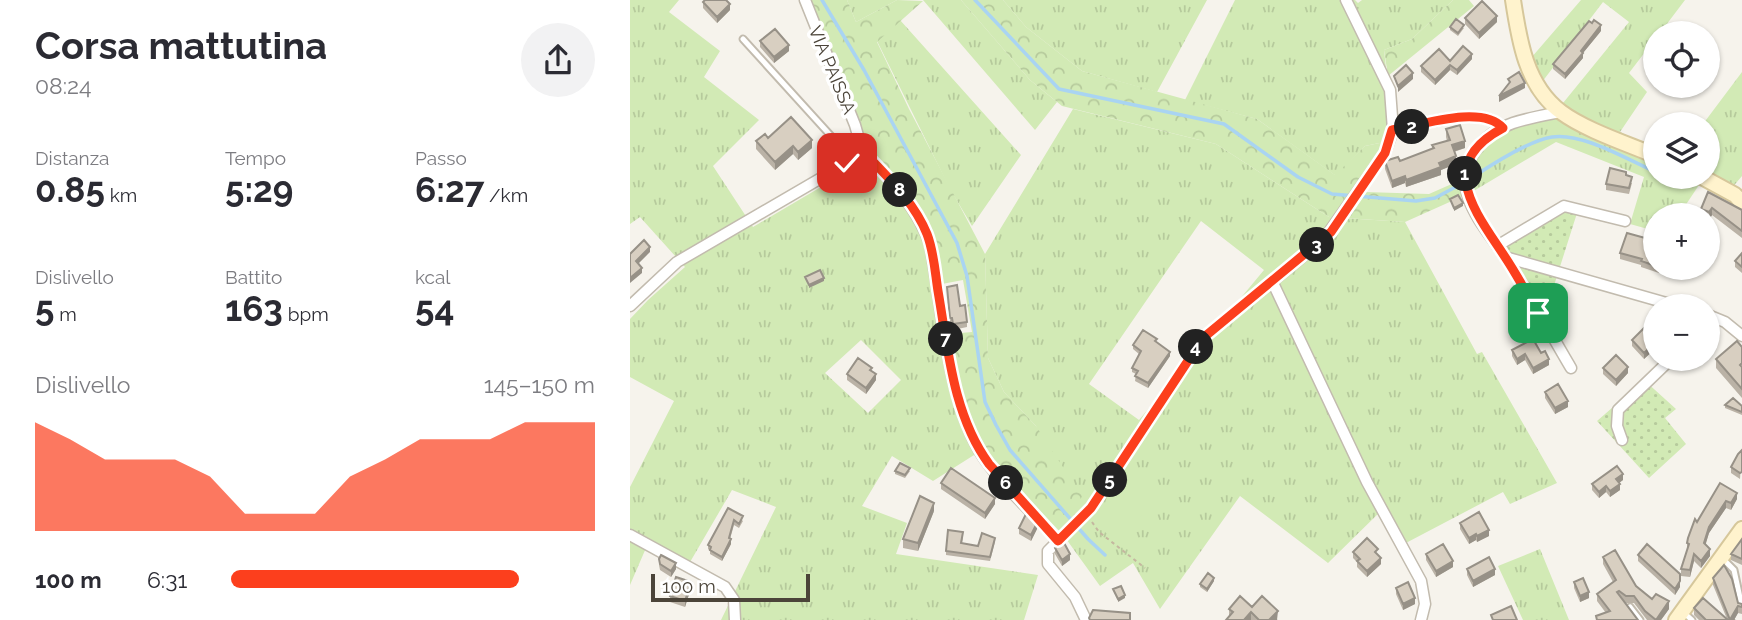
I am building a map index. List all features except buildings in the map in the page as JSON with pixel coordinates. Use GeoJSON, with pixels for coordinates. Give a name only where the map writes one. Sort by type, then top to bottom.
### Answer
{"type":"FeatureCollection","features":[{"type":"Feature","properties":{"kind":"street","name":"VIA PAISSA"},"geometry":{"type":"LineString","coordinates":[[805,0],[855,125],[858,146],[906,198],[926,232],[957,393],[980,452],[1058,541]]}},
{"type":"Feature","properties":{"kind":"street"},"geometry":{"type":"LineString","coordinates":[[1086,620],[1075,597],[1047,561],[1048,551],[1091,508],[1203,338],[1324,239],[1385,153],[1392,130],[1387,80],[1346,0]]}},
{"type":"Feature","properties":{"kind":"street"},"geometry":{"type":"LineString","coordinates":[[1513,0],[1525,60],[1543,93],[1560,111],[1580,123],[1643,150]]}},
{"type":"Feature","properties":{"kind":"street"},"geometry":{"type":"LineString","coordinates":[[1560,111],[1512,123],[1489,136],[1473,153],[1465,174],[1465,185],[1472,206],[1571,368]]}},
{"type":"Feature","properties":{"kind":"street"},"geometry":{"type":"LineString","coordinates":[[1392,130],[1474,116],[1495,121],[1503,128]]}},
{"type":"Feature","properties":{"kind":"street"},"geometry":{"type":"LineString","coordinates":[[630,306],[677,262],[840,167],[851,158],[858,146]]}},
{"type":"Feature","properties":{"kind":"street"},"geometry":{"type":"LineString","coordinates":[[1720,186],[1742,203]]}},
{"type":"Feature","properties":{"kind":"street"},"geometry":{"type":"LineString","coordinates":[[1497,246],[1564,206],[1625,221]]}},
{"type":"Feature","properties":{"kind":"street"},"geometry":{"type":"LineString","coordinates":[[1505,257],[1643,296]]}},
{"type":"Feature","properties":{"kind":"street"},"geometry":{"type":"LineString","coordinates":[[1272,281],[1367,482],[1421,581],[1425,604],[1421,620]]}},
{"type":"Feature","properties":{"kind":"street"},"geometry":{"type":"LineString","coordinates":[[1720,321],[1726,322],[1742,336]]}},
{"type":"Feature","properties":{"kind":"street"},"geometry":{"type":"LineString","coordinates":[[1622,440],[1617,426],[1618,410],[1659,371]]}},
{"type":"Feature","properties":{"kind":"street"},"geometry":{"type":"LineString","coordinates":[[1684,617],[1742,528]]}},
{"type":"Feature","properties":{"kind":"street"},"geometry":{"type":"LineString","coordinates":[[630,534],[725,587],[734,600],[735,620]]}},
{"type":"Feature","properties":{"kind":"lane"},"geometry":{"type":"LineString","coordinates":[[743,40],[851,158]]}},
{"type":"Feature","properties":{"kind":"lane"},"geometry":{"type":"LineString","coordinates":[[1722,558],[1734,570],[1742,607]]}},
{"type":"Feature","properties":{"kind":"lane"},"geometry":{"type":"LineString","coordinates":[[1630,607],[1640,620]]}},
{"type":"Feature","properties":{"kind":"path"},"geometry":{"type":"LineString","coordinates":[[1091,508],[1091,521],[1099,532],[1145,568]]}},
{"type":"Feature","properties":{"kind":"green space"},"geometry":{"type":"Polygon","coordinates":[[[630,0],[679,0],[669,12],[720,51],[704,77],[759,120],[713,166],[753,227],[870,158],[934,237],[949,334],[961,389],[982,450],[933,481],[892,456],[862,506],[907,523],[896,554],[1038,575],[1024,620],[721,620],[776,507],[732,490],[686,569],[646,548],[630,585],[630,487],[674,401],[630,377],[630,319],[685,267],[640,217],[630,224],[630,0]],[[861,340],[825,373],[868,413],[901,380],[861,340]]]}},
{"type":"Feature","properties":{"kind":"green space"},"geometry":{"type":"Polygon","coordinates":[[[799,0],[847,0],[856,22],[897,0],[923,1],[877,42],[985,254],[988,358],[1004,392],[1036,426],[1082,496],[1064,536],[982,450],[961,389],[949,334],[972,332],[963,280],[942,284],[934,236],[870,159],[856,167],[854,131],[799,0]]]}},
{"type":"Feature","properties":{"kind":"green space"},"geometry":{"type":"Polygon","coordinates":[[[847,0],[897,0],[856,22],[847,0]]]}},
{"type":"Feature","properties":{"kind":"green space"},"geometry":{"type":"Polygon","coordinates":[[[923,0],[961,0],[1030,80],[1057,102],[1035,130],[923,0]]]}},
{"type":"Feature","properties":{"kind":"green space"},"geometry":{"type":"Polygon","coordinates":[[[961,0],[1003,0],[1026,27],[1082,71],[1257,119],[1335,175],[1365,146],[1394,140],[1365,192],[1429,194],[1463,179],[1472,192],[1405,222],[1329,217],[1216,144],[1062,106],[1030,80],[961,0]]]}},
{"type":"Feature","properties":{"kind":"green space"},"geometry":{"type":"Polygon","coordinates":[[[1003,0],[1207,0],[1157,92],[1082,71],[1026,27],[1003,0]]]}},
{"type":"Feature","properties":{"kind":"green space"},"geometry":{"type":"Polygon","coordinates":[[[1235,0],[1355,0],[1358,3],[1362,0],[1453,0],[1412,39],[1384,50],[1394,140],[1365,146],[1336,176],[1257,119],[1185,100],[1235,0]]]}},
{"type":"Feature","properties":{"kind":"green space"},"geometry":{"type":"Polygon","coordinates":[[[1453,0],[1469,0],[1474,6],[1388,76],[1384,50],[1412,39],[1453,0]]]}},
{"type":"Feature","properties":{"kind":"green space"},"geometry":{"type":"Polygon","coordinates":[[[1581,0],[1685,0],[1669,21],[1643,21],[1643,55],[1629,73],[1643,88],[1643,98],[1620,132],[1643,143],[1643,177],[1556,142],[1472,192],[1463,179],[1483,148],[1492,139],[1509,130],[1570,111],[1563,103],[1629,22],[1603,2],[1542,82],[1531,58],[1581,0]]]}},
{"type":"Feature","properties":{"kind":"green space"},"geometry":{"type":"Polygon","coordinates":[[[900,20],[1021,155],[972,226],[950,189],[877,41],[900,20]]]}},
{"type":"Feature","properties":{"kind":"green space"},"geometry":{"type":"Polygon","coordinates":[[[1742,72],[1742,176],[1725,196],[1713,189],[1720,189],[1720,112],[1712,112],[1742,72]]]}},
{"type":"Feature","properties":{"kind":"green space"},"geometry":{"type":"Polygon","coordinates":[[[1073,109],[1216,144],[1329,217],[1405,222],[1477,354],[1482,352],[1557,483],[1510,504],[1503,492],[1404,544],[1384,508],[1328,563],[1240,496],[1160,609],[1133,563],[1100,586],[1064,536],[1036,426],[1004,392],[988,358],[985,254],[1073,109]],[[1201,221],[1089,384],[1139,420],[1264,270],[1201,221]]]}},
{"type":"Feature","properties":{"kind":"green space"},"geometry":{"type":"Polygon","coordinates":[[[1643,180],[1643,189],[1696,189],[1687,203],[1643,203],[1643,228],[1630,224],[1643,180]]]}},
{"type":"Feature","properties":{"kind":"green space"},"geometry":{"type":"Polygon","coordinates":[[[1562,207],[1578,210],[1544,317],[1500,244],[1562,207]]]}},
{"type":"Feature","properties":{"kind":"green space"},"geometry":{"type":"Polygon","coordinates":[[[1644,380],[1676,409],[1665,418],[1686,444],[1649,478],[1597,421],[1644,380]]]}},
{"type":"Feature","properties":{"kind":"green space"},"geometry":{"type":"Polygon","coordinates":[[[1133,475],[1158,496],[1118,543],[1093,522],[1133,475]]]}},
{"type":"Feature","properties":{"kind":"green space"},"geometry":{"type":"Polygon","coordinates":[[[1540,549],[1569,620],[1523,620],[1498,566],[1540,549]]]}},
{"type":"Feature","properties":{"kind":"waterway"},"geometry":{"type":"LineString","coordinates":[[822,0],[864,70],[957,243],[967,276],[985,402],[996,425],[1010,450],[1105,555]]}},
{"type":"Feature","properties":{"kind":"waterway"},"geometry":{"type":"LineString","coordinates":[[975,0],[1059,89],[1224,124],[1298,177],[1332,194],[1416,201],[1435,198],[1463,183]]}},
{"type":"Feature","properties":{"kind":"waterway"},"geometry":{"type":"LineString","coordinates":[[1473,177],[1511,153],[1552,137],[1591,143],[1643,166]]}},
{"type":"Feature","properties":{"kind":"route"},"geometry":{"type":"LineString","coordinates":[[847,163],[858,146],[914,208],[930,244],[952,370],[967,424],[980,452],[989,464],[1058,541],[1091,508],[1194,349],[1211,328],[1331,232],[1378,166],[1390,141],[1392,130],[1467,116],[1482,117],[1500,124],[1503,128],[1489,136],[1473,153],[1465,174],[1465,185],[1479,220],[1505,257],[1538,313]]}}]}
